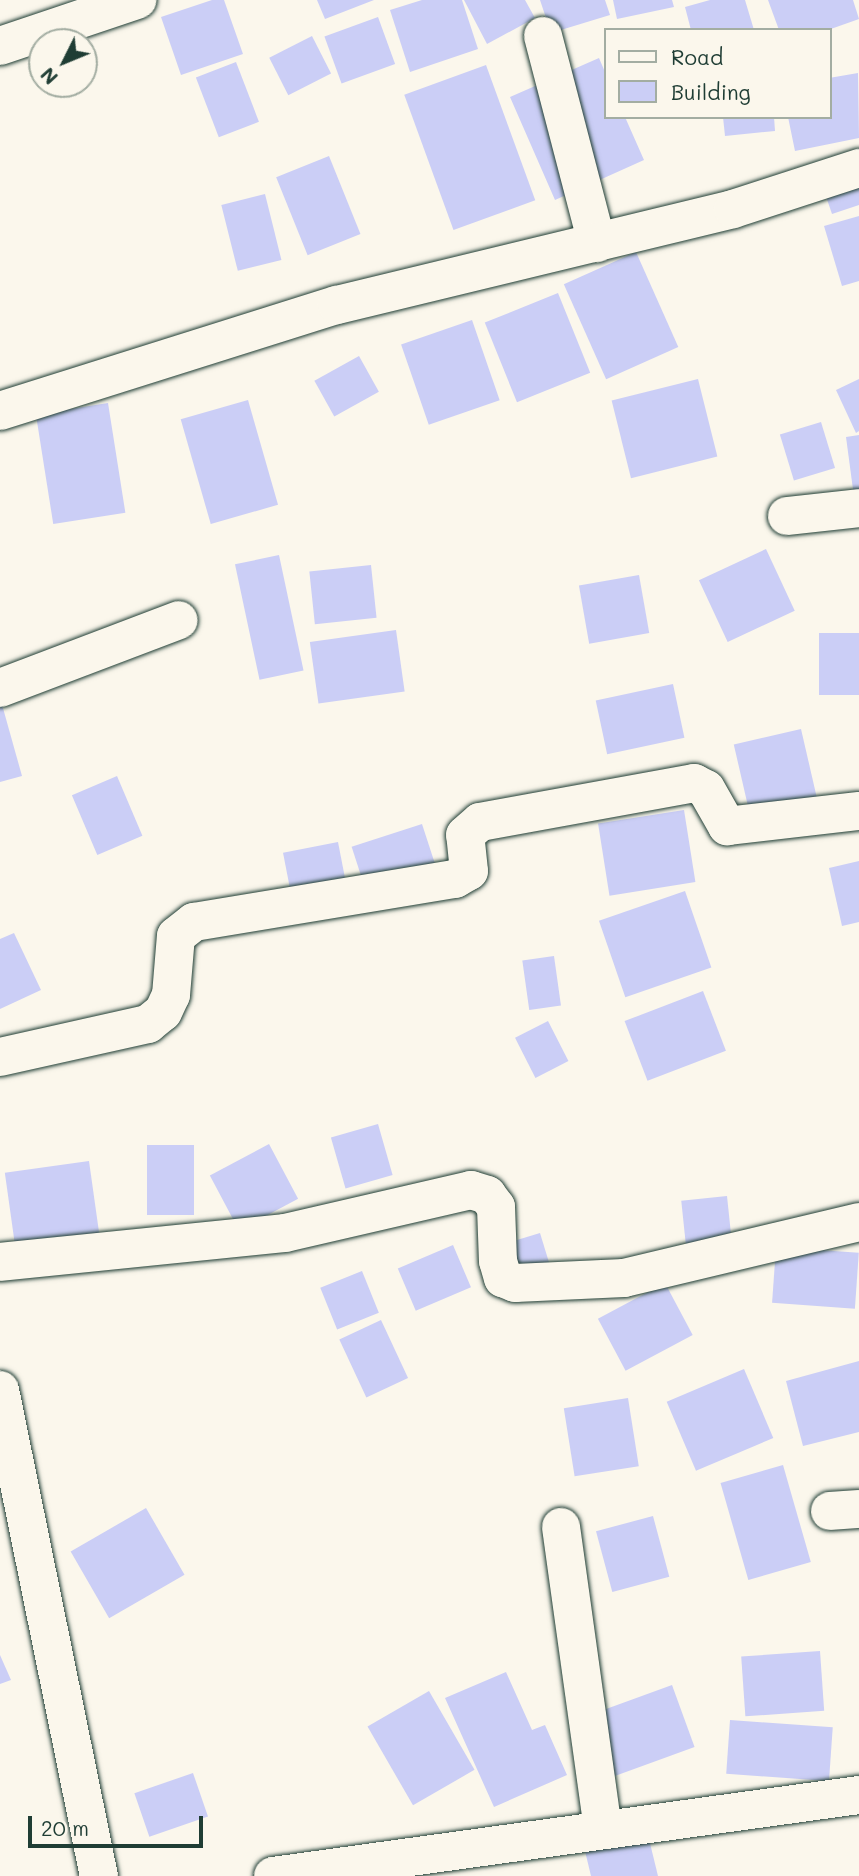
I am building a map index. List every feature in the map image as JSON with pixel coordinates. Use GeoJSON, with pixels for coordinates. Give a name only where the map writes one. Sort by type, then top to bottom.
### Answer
{"type":"FeatureCollection","features":[{"type":"Feature","properties":{"kind":"street"},"geometry":{"type":"LineString","coordinates":[[0,46],[137,0]]}},
{"type":"Feature","properties":{"kind":"street"},"geometry":{"type":"LineString","coordinates":[[542,36],[597,243]]}},
{"type":"Feature","properties":{"kind":"street"},"geometry":{"type":"LineString","coordinates":[[0,411],[337,305],[733,209],[859,167]]}},
{"type":"Feature","properties":{"kind":"street"},"geometry":{"type":"LineString","coordinates":[[787,516],[859,509]]}},
{"type":"Feature","properties":{"kind":"street"},"geometry":{"type":"LineString","coordinates":[[0,688],[178,620]]}},
{"type":"Feature","properties":{"kind":"street"},"geometry":{"type":"LineString","coordinates":[[0,1056],[148,1024],[163,1012],[171,995],[176,936],[194,922],[455,879],[469,871],[466,835],[480,822],[694,783],[706,789],[727,826],[859,811]]}},
{"type":"Feature","properties":{"kind":"street"},"geometry":{"type":"LineString","coordinates":[[0,1262],[285,1233],[471,1190],[487,1195],[496,1207],[498,1261],[503,1278],[515,1283],[624,1278],[859,1222]]}},
{"type":"Feature","properties":{"kind":"street"},"geometry":{"type":"LineString","coordinates":[[0,1390],[99,1876]]}},
{"type":"Feature","properties":{"kind":"street"},"geometry":{"type":"LineString","coordinates":[[561,1527],[603,1829]]}},
{"type":"Feature","properties":{"kind":"street"},"geometry":{"type":"LineString","coordinates":[[273,1876],[859,1795]]}},
{"type":"Feature","properties":{"kind":"building"},"geometry":{"type":"Polygon","coordinates":[[[212,0],[224,0],[243,54],[181,75],[161,17],[212,0]]]}},
{"type":"Feature","properties":{"kind":"building"},"geometry":{"type":"Polygon","coordinates":[[[317,0],[374,0],[325,19],[317,0]]]}},
{"type":"Feature","properties":{"kind":"building"},"geometry":{"type":"Polygon","coordinates":[[[422,0],[462,0],[478,49],[410,72],[390,10],[422,0]]]}},
{"type":"Feature","properties":{"kind":"building"},"geometry":{"type":"Polygon","coordinates":[[[464,0],[525,0],[535,18],[487,44],[464,0]]]}},
{"type":"Feature","properties":{"kind":"building"},"geometry":{"type":"Polygon","coordinates":[[[540,0],[605,0],[610,15],[551,33],[540,0]]]}},
{"type":"Feature","properties":{"kind":"building"},"geometry":{"type":"Polygon","coordinates":[[[613,0],[672,0],[674,7],[617,19],[613,0]]]}},
{"type":"Feature","properties":{"kind":"building"},"geometry":{"type":"Polygon","coordinates":[[[710,0],[745,0],[753,28],[690,28],[685,7],[710,0]]]}},
{"type":"Feature","properties":{"kind":"building"},"geometry":{"type":"Polygon","coordinates":[[[768,0],[853,0],[859,19],[831,29],[778,28],[768,0]]]}},
{"type":"Feature","properties":{"kind":"building"},"geometry":{"type":"Polygon","coordinates":[[[378,17],[395,64],[342,83],[324,36],[378,17]]]}},
{"type":"Feature","properties":{"kind":"building"},"geometry":{"type":"Polygon","coordinates":[[[312,36],[331,73],[288,95],[269,58],[312,36]]]}},
{"type":"Feature","properties":{"kind":"building"},"geometry":{"type":"Polygon","coordinates":[[[599,58],[604,70],[604,119],[626,119],[644,160],[555,200],[510,97],[599,58]]]}},
{"type":"Feature","properties":{"kind":"building"},"geometry":{"type":"Polygon","coordinates":[[[236,62],[259,122],[219,137],[196,77],[236,62]]]}},
{"type":"Feature","properties":{"kind":"building"},"geometry":{"type":"Polygon","coordinates":[[[486,65],[535,200],[453,230],[404,95],[486,65]]]}},
{"type":"Feature","properties":{"kind":"building"},"geometry":{"type":"Polygon","coordinates":[[[858,73],[859,138],[795,151],[788,119],[831,119],[831,78],[858,73]]]}},
{"type":"Feature","properties":{"kind":"building"},"geometry":{"type":"Polygon","coordinates":[[[723,119],[774,119],[775,131],[725,136],[723,119]]]}},
{"type":"Feature","properties":{"kind":"building"},"geometry":{"type":"Polygon","coordinates":[[[329,156],[360,234],[308,255],[276,177],[329,156]]]}},
{"type":"Feature","properties":{"kind":"building"},"geometry":{"type":"Polygon","coordinates":[[[859,166],[859,205],[832,214],[820,179],[859,166]]]}},
{"type":"Feature","properties":{"kind":"building"},"geometry":{"type":"Polygon","coordinates":[[[265,194],[281,260],[238,271],[221,205],[265,194]]]}},
{"type":"Feature","properties":{"kind":"building"},"geometry":{"type":"Polygon","coordinates":[[[859,216],[859,281],[842,286],[824,226],[859,216]]]}},
{"type":"Feature","properties":{"kind":"building"},"geometry":{"type":"Polygon","coordinates":[[[636,252],[678,347],[606,379],[564,284],[636,252]]]}},
{"type":"Feature","properties":{"kind":"building"},"geometry":{"type":"Polygon","coordinates":[[[558,293],[590,373],[517,402],[485,323],[558,293]]]}},
{"type":"Feature","properties":{"kind":"building"},"geometry":{"type":"Polygon","coordinates":[[[472,320],[500,400],[429,425],[401,344],[472,320]]]}},
{"type":"Feature","properties":{"kind":"building"},"geometry":{"type":"Polygon","coordinates":[[[359,356],[379,392],[334,417],[314,381],[359,356]]]}},
{"type":"Feature","properties":{"kind":"building"},"geometry":{"type":"Polygon","coordinates":[[[698,379],[717,457],[631,478],[612,401],[698,379]]]}},
{"type":"Feature","properties":{"kind":"building"},"geometry":{"type":"Polygon","coordinates":[[[859,379],[859,431],[856,433],[836,390],[859,379]]]}},
{"type":"Feature","properties":{"kind":"building"},"geometry":{"type":"Polygon","coordinates":[[[248,400],[278,505],[211,524],[181,419],[248,400]]]}},
{"type":"Feature","properties":{"kind":"building"},"geometry":{"type":"Polygon","coordinates":[[[108,403],[125,513],[53,524],[36,414],[108,403]]]}},
{"type":"Feature","properties":{"kind":"building"},"geometry":{"type":"Polygon","coordinates":[[[821,422],[835,468],[794,480],[780,435],[821,422]]]}},
{"type":"Feature","properties":{"kind":"building"},"geometry":{"type":"Polygon","coordinates":[[[859,435],[859,496],[854,497],[846,437],[859,435]]]}},
{"type":"Feature","properties":{"kind":"building"},"geometry":{"type":"Polygon","coordinates":[[[766,549],[795,611],[728,642],[699,580],[766,549]]]}},
{"type":"Feature","properties":{"kind":"building"},"geometry":{"type":"Polygon","coordinates":[[[279,555],[304,670],[260,680],[235,564],[279,555]]]}},
{"type":"Feature","properties":{"kind":"building"},"geometry":{"type":"Polygon","coordinates":[[[371,565],[377,618],[315,624],[309,571],[371,565]]]}},
{"type":"Feature","properties":{"kind":"building"},"geometry":{"type":"Polygon","coordinates":[[[639,575],[649,633],[589,644],[579,586],[639,575]]]}},
{"type":"Feature","properties":{"kind":"building"},"geometry":{"type":"Polygon","coordinates":[[[396,630],[405,691],[318,704],[310,642],[396,630]]]}},
{"type":"Feature","properties":{"kind":"building"},"geometry":{"type":"Polygon","coordinates":[[[819,633],[859,633],[859,695],[819,695],[819,633]]]}},
{"type":"Feature","properties":{"kind":"building"},"geometry":{"type":"Polygon","coordinates":[[[673,684],[684,738],[607,754],[596,700],[673,684]]]}},
{"type":"Feature","properties":{"kind":"building"},"geometry":{"type":"Polygon","coordinates":[[[0,702],[22,776],[0,782],[0,702]]]}},
{"type":"Feature","properties":{"kind":"building"},"geometry":{"type":"Polygon","coordinates":[[[801,729],[817,799],[750,815],[734,745],[801,729]]]}},
{"type":"Feature","properties":{"kind":"building"},"geometry":{"type":"Polygon","coordinates":[[[117,776],[142,836],[97,855],[72,795],[117,776]]]}},
{"type":"Feature","properties":{"kind":"building"},"geometry":{"type":"Polygon","coordinates":[[[684,810],[695,882],[609,896],[598,824],[684,810]]]}},
{"type":"Feature","properties":{"kind":"building"},"geometry":{"type":"Polygon","coordinates":[[[422,824],[437,871],[367,893],[352,847],[422,824]]]}},
{"type":"Feature","properties":{"kind":"building"},"geometry":{"type":"Polygon","coordinates":[[[338,842],[346,885],[291,896],[283,853],[338,842]]]}},
{"type":"Feature","properties":{"kind":"building"},"geometry":{"type":"Polygon","coordinates":[[[859,861],[859,922],[842,926],[829,868],[859,861]]]}},
{"type":"Feature","properties":{"kind":"building"},"geometry":{"type":"Polygon","coordinates":[[[685,891],[711,968],[625,997],[599,921],[685,891]]]}},
{"type":"Feature","properties":{"kind":"building"},"geometry":{"type":"Polygon","coordinates":[[[14,933],[41,990],[0,1009],[0,939],[14,933]]]}},
{"type":"Feature","properties":{"kind":"building"},"geometry":{"type":"Polygon","coordinates":[[[554,956],[561,1006],[529,1010],[522,960],[554,956]]]}},
{"type":"Feature","properties":{"kind":"building"},"geometry":{"type":"Polygon","coordinates":[[[703,991],[726,1051],[648,1081],[625,1021],[703,991]]]}},
{"type":"Feature","properties":{"kind":"building"},"geometry":{"type":"Polygon","coordinates":[[[548,1021],[568,1061],[535,1078],[515,1038],[548,1021]]]}},
{"type":"Feature","properties":{"kind":"building"},"geometry":{"type":"Polygon","coordinates":[[[378,1124],[393,1175],[346,1188],[331,1138],[378,1124]]]}},
{"type":"Feature","properties":{"kind":"building"},"geometry":{"type":"Polygon","coordinates":[[[269,1144],[298,1199],[239,1230],[210,1175],[269,1144]]]}},
{"type":"Feature","properties":{"kind":"building"},"geometry":{"type":"Polygon","coordinates":[[[147,1145],[194,1145],[194,1215],[147,1215],[147,1145]]]}},
{"type":"Feature","properties":{"kind":"building"},"geometry":{"type":"Polygon","coordinates":[[[89,1161],[99,1233],[15,1245],[5,1173],[89,1161]]]}},
{"type":"Feature","properties":{"kind":"building"},"geometry":{"type":"Polygon","coordinates":[[[727,1196],[733,1250],[687,1255],[681,1201],[727,1196]]]}},
{"type":"Feature","properties":{"kind":"building"},"geometry":{"type":"Polygon","coordinates":[[[540,1233],[551,1270],[493,1288],[482,1251],[540,1233]]]}},
{"type":"Feature","properties":{"kind":"building"},"geometry":{"type":"Polygon","coordinates":[[[453,1245],[471,1287],[416,1311],[398,1268],[453,1245]]]}},
{"type":"Feature","properties":{"kind":"building"},"geometry":{"type":"Polygon","coordinates":[[[776,1247],[859,1253],[855,1309],[772,1303],[776,1247]]]}},
{"type":"Feature","properties":{"kind":"building"},"geometry":{"type":"Polygon","coordinates":[[[362,1271],[379,1313],[337,1330],[320,1288],[362,1271]]]}},
{"type":"Feature","properties":{"kind":"building"},"geometry":{"type":"Polygon","coordinates":[[[665,1283],[693,1335],[626,1371],[598,1319],[665,1283]]]}},
{"type":"Feature","properties":{"kind":"building"},"geometry":{"type":"Polygon","coordinates":[[[381,1320],[408,1378],[366,1397],[339,1339],[381,1320]]]}},
{"type":"Feature","properties":{"kind":"building"},"geometry":{"type":"Polygon","coordinates":[[[859,1361],[859,1432],[803,1446],[786,1381],[859,1361]]]}},
{"type":"Feature","properties":{"kind":"building"},"geometry":{"type":"Polygon","coordinates":[[[744,1369],[773,1438],[696,1471],[667,1402],[744,1369]]]}},
{"type":"Feature","properties":{"kind":"building"},"geometry":{"type":"Polygon","coordinates":[[[628,1398],[639,1466],[575,1476],[564,1408],[628,1398]]]}},
{"type":"Feature","properties":{"kind":"building"},"geometry":{"type":"Polygon","coordinates":[[[783,1465],[811,1562],[748,1580],[721,1483],[783,1465]]]}},
{"type":"Feature","properties":{"kind":"building"},"geometry":{"type":"Polygon","coordinates":[[[146,1508],[184,1575],[109,1618],[71,1552],[146,1508]]]}},
{"type":"Feature","properties":{"kind":"building"},"geometry":{"type":"Polygon","coordinates":[[[653,1516],[669,1577],[612,1592],[596,1531],[653,1516]]]}},
{"type":"Feature","properties":{"kind":"building"},"geometry":{"type":"Polygon","coordinates":[[[820,1651],[824,1711],[745,1716],[741,1657],[820,1651]]]}},
{"type":"Feature","properties":{"kind":"building"},"geometry":{"type":"Polygon","coordinates":[[[0,1655],[11,1680],[0,1684],[0,1655]]]}},
{"type":"Feature","properties":{"kind":"building"},"geometry":{"type":"Polygon","coordinates":[[[506,1672],[532,1730],[545,1725],[567,1775],[494,1807],[445,1698],[506,1672]]]}},
{"type":"Feature","properties":{"kind":"building"},"geometry":{"type":"Polygon","coordinates":[[[672,1685],[695,1747],[605,1780],[583,1717],[672,1685]]]}},
{"type":"Feature","properties":{"kind":"building"},"geometry":{"type":"Polygon","coordinates":[[[429,1691],[474,1770],[413,1805],[368,1726],[429,1691]]]}},
{"type":"Feature","properties":{"kind":"building"},"geometry":{"type":"Polygon","coordinates":[[[730,1720],[833,1727],[829,1781],[726,1774],[730,1720]]]}},
{"type":"Feature","properties":{"kind":"building"},"geometry":{"type":"Polygon","coordinates":[[[193,1773],[208,1816],[149,1837],[134,1793],[193,1773]]]}},
{"type":"Feature","properties":{"kind":"building"},"geometry":{"type":"Polygon","coordinates":[[[648,1835],[658,1876],[591,1876],[585,1851],[648,1835]]]}}]}
